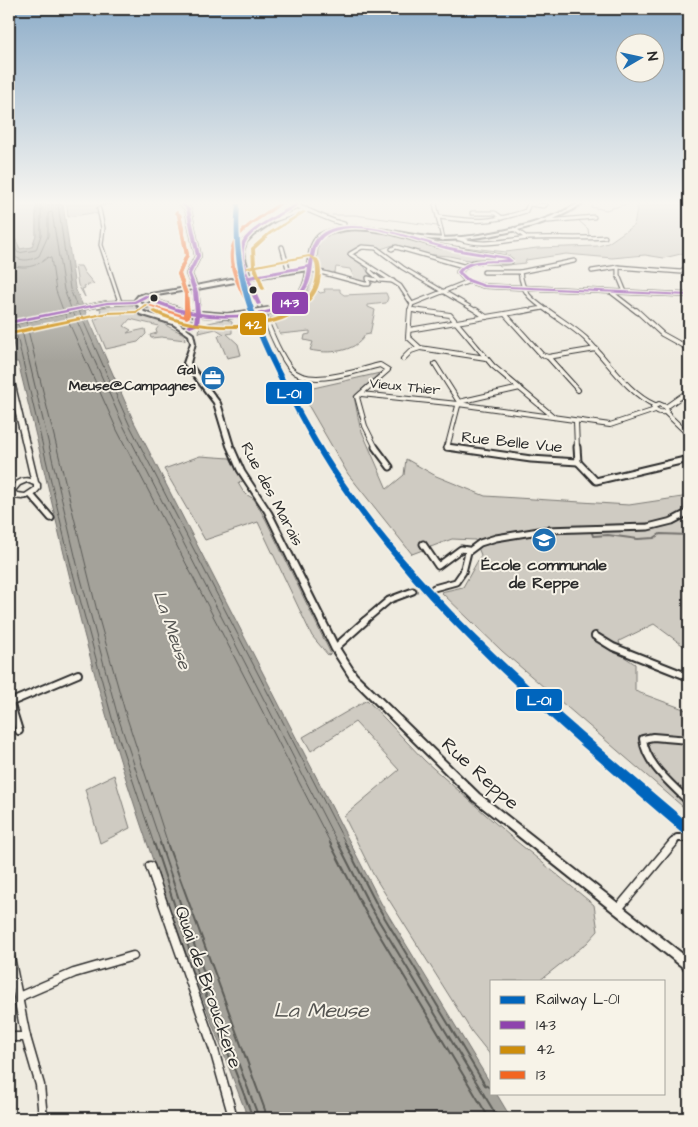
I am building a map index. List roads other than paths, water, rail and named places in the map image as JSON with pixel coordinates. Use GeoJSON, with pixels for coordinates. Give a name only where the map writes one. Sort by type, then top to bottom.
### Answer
{"type":"FeatureCollection","features":[{"type":"Feature","properties":{"kind":"main road"},"geometry":{"type":"LineString","coordinates":[[136,302],[142,296],[151,295],[157,300],[189,313],[228,316],[272,310],[297,299],[305,287],[311,257]]}},
{"type":"Feature","properties":{"kind":"main road"},"geometry":{"type":"LineString","coordinates":[[9,323],[90,306],[120,302],[136,302],[141,305],[157,300]]}},
{"type":"Feature","properties":{"kind":"main road"},"geometry":{"type":"LineString","coordinates":[[141,305],[140,310],[146,316],[175,323],[185,328]]}},
{"type":"Feature","properties":{"kind":"main road","name":"Rue des Marais"},"geometry":{"type":"LineString","coordinates":[[185,328],[193,337],[187,363],[217,403],[230,446],[241,471],[268,512],[335,648]]}},
{"type":"Feature","properties":{"kind":"main road"},"geometry":{"type":"LineString","coordinates":[[9,373],[30,468],[38,486],[31,494],[22,497],[11,494],[14,486],[23,481],[30,468]]}},
{"type":"Feature","properties":{"kind":"main road"},"geometry":{"type":"LineString","coordinates":[[23,481],[35,482]]}},
{"type":"Feature","properties":{"kind":"main road","name":"Rue Reppe"},"geometry":{"type":"LineString","coordinates":[[335,648],[353,676],[476,797],[689,965]]}},
{"type":"Feature","properties":{"kind":"street"},"geometry":{"type":"LineString","coordinates":[[105,257],[120,302]]}},
{"type":"Feature","properties":{"kind":"street"},"geometry":{"type":"LineString","coordinates":[[185,328],[197,324],[198,304],[196,287],[189,274],[198,257]]}},
{"type":"Feature","properties":{"kind":"street"},"geometry":{"type":"LineString","coordinates":[[242,257],[248,278],[309,268],[366,284],[369,284],[368,278],[384,282],[393,281]]}},
{"type":"Feature","properties":{"kind":"street"},"geometry":{"type":"LineString","coordinates":[[285,257],[289,272]]}},
{"type":"Feature","properties":{"kind":"street"},"geometry":{"type":"LineString","coordinates":[[354,257],[400,286],[412,304]]}},
{"type":"Feature","properties":{"kind":"street"},"geometry":{"type":"LineString","coordinates":[[387,257],[442,292],[468,305],[486,317]]}},
{"type":"Feature","properties":{"kind":"street"},"geometry":{"type":"LineString","coordinates":[[430,257],[463,266]]}},
{"type":"Feature","properties":{"kind":"street"},"geometry":{"type":"LineString","coordinates":[[467,282],[459,272],[463,266],[471,262],[511,261],[508,258],[500,257]]}},
{"type":"Feature","properties":{"kind":"street"},"geometry":{"type":"LineString","coordinates":[[484,272],[520,272],[574,261]]}},
{"type":"Feature","properties":{"kind":"street"},"geometry":{"type":"LineString","coordinates":[[592,271],[618,267],[681,272],[689,264]]}},
{"type":"Feature","properties":{"kind":"street"},"geometry":{"type":"LineString","coordinates":[[618,267],[618,275],[625,292]]}},
{"type":"Feature","properties":{"kind":"street"},"geometry":{"type":"LineString","coordinates":[[371,268],[370,271],[376,280]]}},
{"type":"Feature","properties":{"kind":"street"},"geometry":{"type":"LineString","coordinates":[[520,272],[522,288],[543,308],[584,337],[625,381],[655,408],[665,409],[689,391]]}},
{"type":"Feature","properties":{"kind":"street","name":"Vieux Thier"},"geometry":{"type":"LineString","coordinates":[[248,278],[271,332],[291,369],[298,374],[316,378],[327,378],[380,365],[386,367],[388,370],[361,394]]}},
{"type":"Feature","properties":{"kind":"street"},"geometry":{"type":"LineString","coordinates":[[151,295],[234,281],[196,287]]}},
{"type":"Feature","properties":{"kind":"street"},"geometry":{"type":"LineString","coordinates":[[420,348],[408,337],[412,304],[467,282],[484,286],[689,296]]}},
{"type":"Feature","properties":{"kind":"street"},"geometry":{"type":"LineString","coordinates":[[157,300],[165,292]]}},
{"type":"Feature","properties":{"kind":"street"},"geometry":{"type":"LineString","coordinates":[[612,292],[631,306],[662,334],[689,349]]}},
{"type":"Feature","properties":{"kind":"street"},"geometry":{"type":"LineString","coordinates":[[409,330],[543,308]]}},
{"type":"Feature","properties":{"kind":"street"},"geometry":{"type":"LineString","coordinates":[[410,310],[450,316],[486,358],[555,418]]}},
{"type":"Feature","properties":{"kind":"street"},"geometry":{"type":"LineString","coordinates":[[505,314],[542,355],[548,356],[596,349]]}},
{"type":"Feature","properties":{"kind":"street"},"geometry":{"type":"LineString","coordinates":[[403,359],[411,351],[420,348],[486,358]]}},
{"type":"Feature","properties":{"kind":"street"},"geometry":{"type":"LineString","coordinates":[[548,356],[578,390]]}},
{"type":"Feature","properties":{"kind":"street"},"geometry":{"type":"LineString","coordinates":[[435,364],[458,403],[520,388]]}},
{"type":"Feature","properties":{"kind":"street"},"geometry":{"type":"LineString","coordinates":[[361,394],[357,397],[363,425],[371,442],[390,467]]}},
{"type":"Feature","properties":{"kind":"street","name":"Vieux Thier"},"geometry":{"type":"LineString","coordinates":[[361,394],[458,403],[610,425],[655,408]]}},
{"type":"Feature","properties":{"kind":"street","name":"Rue Belle Vue"},"geometry":{"type":"LineString","coordinates":[[458,403],[447,448],[578,462],[576,421]]}},
{"type":"Feature","properties":{"kind":"street"},"geometry":{"type":"LineString","coordinates":[[655,408],[665,409],[689,435]]}},
{"type":"Feature","properties":{"kind":"street"},"geometry":{"type":"LineString","coordinates":[[578,462],[596,481],[689,460]]}},
{"type":"Feature","properties":{"kind":"street"},"geometry":{"type":"LineString","coordinates":[[31,494],[51,518]]}},
{"type":"Feature","properties":{"kind":"street"},"geometry":{"type":"LineString","coordinates":[[434,588],[456,582],[465,571],[464,558],[468,550],[479,544],[515,534],[557,530],[647,527],[668,522],[689,512]]}},
{"type":"Feature","properties":{"kind":"street"},"geometry":{"type":"LineString","coordinates":[[424,544],[438,566],[461,549],[468,550]]}},
{"type":"Feature","properties":{"kind":"street"},"geometry":{"type":"LineString","coordinates":[[335,648],[343,643],[377,607],[388,599],[400,593],[413,592]]}},
{"type":"Feature","properties":{"kind":"street"},"geometry":{"type":"LineString","coordinates":[[595,636],[613,647],[689,677]]}},
{"type":"Feature","properties":{"kind":"street"},"geometry":{"type":"LineString","coordinates":[[19,731],[9,703],[78,674]]}},
{"type":"Feature","properties":{"kind":"street"},"geometry":{"type":"LineString","coordinates":[[689,740],[653,737],[642,739],[642,746],[653,762],[689,802]]}},
{"type":"Feature","properties":{"kind":"street"},"geometry":{"type":"LineString","coordinates":[[618,909],[677,838],[682,836],[689,838]]}},
{"type":"Feature","properties":{"kind":"street","name":"Quai de Brouckere"},"geometry":{"type":"LineString","coordinates":[[150,866],[214,1050],[231,1110],[231,1118]]}},
{"type":"Feature","properties":{"kind":"street"},"geometry":{"type":"LineString","coordinates":[[18,1001],[23,995],[74,973],[133,956]]}},
{"type":"Feature","properties":{"kind":"street"},"geometry":{"type":"LineString","coordinates":[[10,957],[26,1037],[40,1085],[43,1118]]}},
{"type":"Feature","properties":{"kind":"street"},"geometry":{"type":"LineString","coordinates":[[9,1039],[13,1037],[26,1037]]}},
{"type":"Feature","properties":{"kind":"water","name":"La Meuse"},"geometry":{"type":"Polygon","coordinates":[[[9,257],[71,257],[75,288],[134,422],[381,903],[490,1083],[490,1094],[497,1094],[511,1118],[248,1118],[192,970],[123,771],[95,676],[72,587],[18,362],[15,362],[16,356],[9,323],[9,257]]]}},
{"type":"Feature","properties":{"kind":"waterway"},"geometry":{"type":"LineString","coordinates":[[592,533],[593,536],[608,535],[638,539],[654,538],[660,534],[689,535]]}},
{"type":"Feature","properties":{"kind":"tunnel"},"geometry":{"type":"LineString","coordinates":[[413,591],[434,588]]}},
{"type":"Feature","properties":{"kind":"rail line","name":"L-01"},"geometry":{"type":"LineString","coordinates":[[238,257],[248,302],[255,320],[271,358],[307,430],[351,496],[399,559],[509,673],[568,727],[689,831]]}},
{"type":"Feature","properties":{"kind":"place","name":"Gal Meuse@Campagnes"},"geometry":{"type":"Point","coordinates":[213,378]}},
{"type":"Feature","properties":{"kind":"place","name":"École communale de Reppe"},"geometry":{"type":"Point","coordinates":[544,540]}}]}
